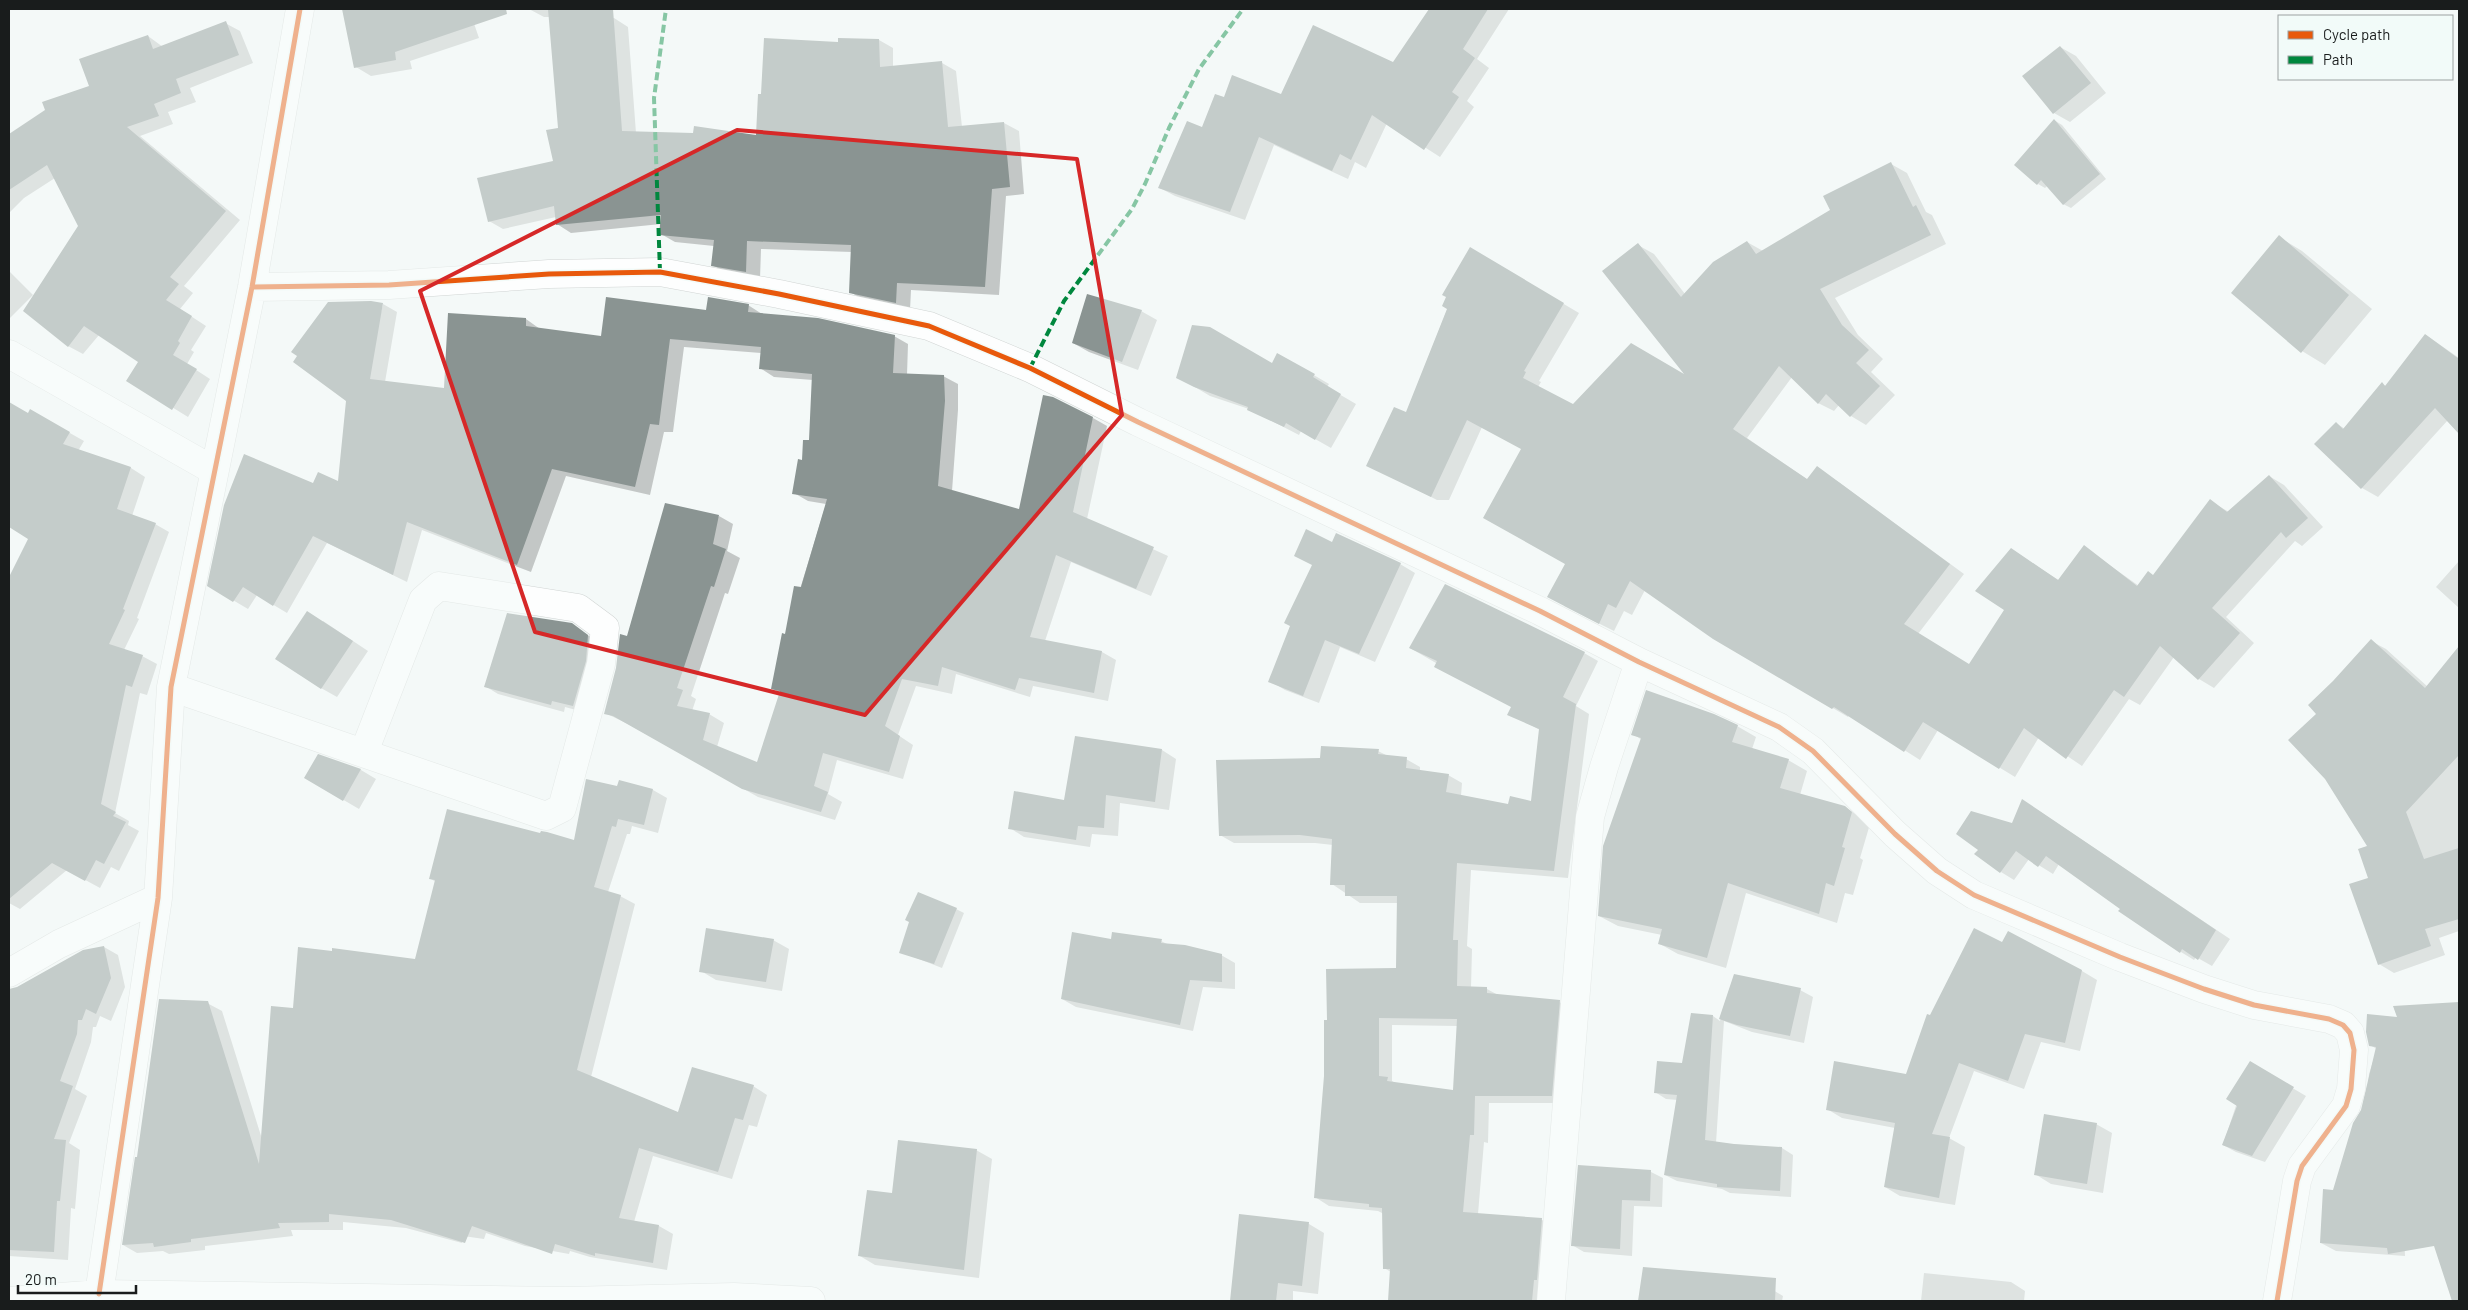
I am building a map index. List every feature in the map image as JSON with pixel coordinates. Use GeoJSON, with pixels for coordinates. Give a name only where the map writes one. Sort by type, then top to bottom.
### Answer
{"type":"FeatureCollection","features":[{"type":"Feature","properties":{"kind":"street"},"geometry":{"type":"LineString","coordinates":[[99,1294],[158,898],[171,687],[252,287],[300,9]]}},
{"type":"Feature","properties":{"kind":"street"},"geometry":{"type":"LineString","coordinates":[[252,287],[389,284],[549,274],[660,272],[779,294],[929,326],[1030,368],[1138,422],[1540,611],[1639,662],[1779,727],[1813,751],[1895,834],[1937,871],[1974,895],[2048,927],[2204,989],[2254,1005],[2330,1019],[2343,1025],[2350,1033],[2354,1050],[2351,1089],[2346,1106],[2335,1123],[2316,1144],[2302,1166],[2296,1181],[2278,1301]]}},
{"type":"Feature","properties":{"kind":"street"},"geometry":{"type":"LineString","coordinates":[[9,354],[214,470]]}},
{"type":"Feature","properties":{"kind":"street"},"geometry":{"type":"LineString","coordinates":[[171,687],[546,816],[562,808],[600,664],[605,628],[578,608],[439,586],[423,600],[364,752]]}},
{"type":"Feature","properties":{"kind":"street"},"geometry":{"type":"LineString","coordinates":[[1551,1301],[1590,817],[1604,767],[1639,662]]}},
{"type":"Feature","properties":{"kind":"street"},"geometry":{"type":"LineString","coordinates":[[9,974],[59,944],[158,898]]}},
{"type":"Feature","properties":{"kind":"street"},"geometry":{"type":"LineString","coordinates":[[9,1300],[99,1294],[566,1301],[734,1298],[811,1301]]}},
{"type":"Feature","properties":{"kind":"highlighted area"},"geometry":{"type":"Polygon","coordinates":[[[737,130],[1077,159],[1122,415],[865,715],[535,632],[420,291],[737,130]]]}},
{"type":"Feature","properties":{"kind":"building"},"geometry":{"type":"Polygon","coordinates":[[[342,9],[506,9],[507,14],[395,52],[396,60],[354,68],[342,9]]]}},
{"type":"Feature","properties":{"kind":"building"},"geometry":{"type":"Polygon","coordinates":[[[548,9],[613,9],[622,131],[693,133],[694,126],[756,135],[758,94],[761,94],[764,38],[838,42],[838,38],[879,39],[880,67],[942,61],[948,127],[1004,122],[1010,187],[992,189],[985,287],[897,283],[896,303],[849,293],[851,245],[747,241],[746,272],[711,266],[714,240],[659,235],[661,215],[556,225],[554,206],[488,222],[477,178],[553,161],[546,130],[558,128],[548,9]]]}},
{"type":"Feature","properties":{"kind":"building"},"geometry":{"type":"Polygon","coordinates":[[[1429,9],[1488,9],[1463,49],[1475,58],[1452,92],[1459,97],[1424,150],[1372,115],[1351,160],[1340,154],[1332,171],[1259,137],[1230,212],[1158,188],[1187,121],[1202,127],[1215,94],[1224,97],[1232,75],[1281,94],[1313,25],[1393,62],[1429,9]]]}},
{"type":"Feature","properties":{"kind":"building"},"geometry":{"type":"Polygon","coordinates":[[[226,21],[239,55],[176,79],[181,93],[154,104],[159,116],[127,127],[226,211],[170,277],[179,284],[166,300],[192,316],[178,341],[180,343],[173,355],[197,369],[172,410],[126,381],[138,362],[84,326],[68,347],[23,311],[78,226],[47,165],[9,190],[9,134],[45,110],[42,102],[89,86],[79,59],[148,35],[153,49],[226,21]]]}},
{"type":"Feature","properties":{"kind":"building"},"geometry":{"type":"Polygon","coordinates":[[[2060,46],[2091,83],[2053,114],[2022,76],[2060,46]]]}},
{"type":"Feature","properties":{"kind":"building"},"geometry":{"type":"Polygon","coordinates":[[[2054,119],[2100,174],[2063,205],[2041,180],[2037,185],[2014,165],[2054,119]]]}},
{"type":"Feature","properties":{"kind":"building"},"geometry":{"type":"Polygon","coordinates":[[[1891,162],[1913,207],[1916,205],[1931,235],[1820,289],[1842,325],[1869,350],[1856,363],[1880,386],[1850,417],[1826,394],[1818,404],[1779,366],[1733,429],[1807,479],[1817,466],[1950,564],[1904,624],[1969,664],[2004,610],[1975,591],[2011,548],[2058,580],[2084,545],[2137,586],[2148,571],[2153,575],[2210,499],[2227,512],[2269,475],[2308,518],[2286,538],[2281,532],[2212,608],[2240,633],[2198,680],[2160,646],[2124,697],[2114,690],[2066,759],[2024,728],[1999,769],[1923,722],[1904,752],[1834,707],[1832,709],[1713,639],[1630,581],[1616,608],[1608,604],[1599,624],[1547,597],[1565,564],[1483,518],[1521,449],[1467,420],[1431,497],[1366,466],[1394,407],[1406,412],[1447,309],[1442,306],[1446,297],[1442,295],[1470,247],[1564,303],[1524,371],[1526,372],[1523,378],[1573,404],[1631,343],[1684,374],[1602,271],[1638,243],[1681,297],[1713,262],[1747,241],[1756,254],[1830,210],[1823,196],[1891,162]]]}},
{"type":"Feature","properties":{"kind":"building"},"geometry":{"type":"Polygon","coordinates":[[[2279,235],[2349,295],[2301,353],[2231,293],[2279,235]]]}},
{"type":"Feature","properties":{"kind":"building"},"geometry":{"type":"Polygon","coordinates":[[[1087,294],[1142,310],[1122,362],[1072,343],[1087,294]]]}},
{"type":"Feature","properties":{"kind":"building"},"geometry":{"type":"Polygon","coordinates":[[[606,297],[706,310],[708,297],[749,304],[748,312],[818,318],[895,335],[893,373],[944,375],[945,401],[938,486],[1019,509],[1043,395],[1053,397],[1093,417],[1073,512],[1154,547],[1136,589],[1056,555],[1030,637],[1102,651],[1094,693],[1019,678],[1015,690],[942,667],[938,686],[902,679],[885,726],[900,736],[889,772],[823,753],[814,786],[828,792],[821,812],[742,789],[613,716],[604,714],[616,668],[620,634],[627,636],[665,503],[719,515],[713,544],[726,549],[714,587],[711,586],[677,688],[683,690],[677,706],[710,713],[703,740],[757,762],[780,691],[771,689],[782,633],[785,634],[794,586],[801,587],[827,499],[792,494],[798,459],[802,460],[803,440],[809,440],[812,374],[759,369],[761,347],[670,339],[659,425],[650,424],[635,487],[552,469],[517,565],[407,522],[393,575],[313,536],[273,606],[243,587],[233,602],[207,586],[224,505],[244,454],[313,483],[318,472],[338,481],[346,401],[293,362],[297,356],[291,352],[328,302],[371,301],[383,303],[370,379],[444,388],[448,313],[526,318],[526,326],[601,336],[606,297]]]}},
{"type":"Feature","properties":{"kind":"building"},"geometry":{"type":"Polygon","coordinates":[[[1192,325],[1210,327],[1272,363],[1277,353],[1315,374],[1313,377],[1341,394],[1315,440],[1286,423],[1284,427],[1247,410],[1248,407],[1194,387],[1176,378],[1192,325]]]}},
{"type":"Feature","properties":{"kind":"building"},"geometry":{"type":"Polygon","coordinates":[[[2425,334],[2459,359],[2459,434],[2435,408],[2361,489],[2314,444],[2336,422],[2343,429],[2382,382],[2385,386],[2425,334]]]}},
{"type":"Feature","properties":{"kind":"building"},"geometry":{"type":"Polygon","coordinates":[[[9,402],[28,413],[30,409],[70,432],[63,444],[131,467],[117,509],[156,523],[123,609],[125,610],[109,644],[143,655],[132,687],[126,685],[101,804],[116,812],[113,816],[126,822],[104,864],[96,860],[85,881],[52,863],[9,899],[9,577],[28,539],[9,527],[9,402]]]}},
{"type":"Feature","properties":{"kind":"building"},"geometry":{"type":"Polygon","coordinates":[[[1306,529],[1332,542],[1336,533],[1401,563],[1359,654],[1325,640],[1303,696],[1268,682],[1290,626],[1284,623],[1312,565],[1294,556],[1306,529]]]}},
{"type":"Feature","properties":{"kind":"building"},"geometry":{"type":"Polygon","coordinates":[[[1445,584],[1585,652],[1563,697],[1576,704],[1554,871],[1457,863],[1453,940],[1458,940],[1457,986],[1487,987],[1487,993],[1560,1000],[1552,1096],[1475,1096],[1474,1135],[1470,1135],[1463,1212],[1542,1218],[1537,1280],[1534,1280],[1532,1301],[1388,1301],[1390,1269],[1383,1269],[1382,1208],[1369,1207],[1369,1204],[1314,1198],[1324,1076],[1324,1020],[1327,1020],[1326,969],[1396,968],[1397,896],[1345,896],[1345,885],[1330,885],[1332,839],[1300,835],[1219,836],[1216,760],[1320,758],[1321,746],[1379,749],[1378,754],[1407,757],[1406,768],[1449,774],[1446,792],[1508,804],[1510,796],[1531,801],[1539,729],[1507,715],[1511,707],[1434,667],[1437,661],[1409,648],[1445,584]],[[1379,1018],[1379,1076],[1388,1077],[1387,1081],[1453,1090],[1457,1019],[1379,1018]]]}},
{"type":"Feature","properties":{"kind":"building"},"geometry":{"type":"Polygon","coordinates":[[[307,611],[353,641],[321,689],[275,659],[307,611]]]}},
{"type":"Feature","properties":{"kind":"building"},"geometry":{"type":"Polygon","coordinates":[[[507,613],[572,623],[588,635],[586,661],[573,706],[552,701],[551,705],[484,687],[507,613]]]}},
{"type":"Feature","properties":{"kind":"building"},"geometry":{"type":"Polygon","coordinates":[[[2371,639],[2425,688],[2459,646],[2459,755],[2406,812],[2424,859],[2459,848],[2459,919],[2425,929],[2431,946],[2378,965],[2349,884],[2368,878],[2358,849],[2367,846],[2325,779],[2288,740],[2316,714],[2308,705],[2333,681],[2371,639]]]}},
{"type":"Feature","properties":{"kind":"building"},"geometry":{"type":"Polygon","coordinates":[[[1646,690],[1714,714],[1738,725],[1732,742],[1789,759],[1780,788],[1845,806],[1852,812],[1842,847],[1845,848],[1834,886],[1826,883],[1819,914],[1728,883],[1707,958],[1658,944],[1662,929],[1598,916],[1603,846],[1641,738],[1631,735],[1646,690]]]}},
{"type":"Feature","properties":{"kind":"building"},"geometry":{"type":"Polygon","coordinates":[[[1075,736],[1162,749],[1155,802],[1106,795],[1104,828],[1078,826],[1076,840],[1008,829],[1014,791],[1064,800],[1075,736]]]}},
{"type":"Feature","properties":{"kind":"building"},"geometry":{"type":"Polygon","coordinates":[[[318,754],[361,769],[343,801],[304,778],[318,754]]]}},
{"type":"Feature","properties":{"kind":"building"},"geometry":{"type":"Polygon","coordinates":[[[586,779],[617,786],[619,780],[653,789],[644,825],[618,819],[616,827],[612,826],[594,887],[621,895],[577,1070],[678,1112],[692,1067],[754,1085],[743,1120],[735,1118],[718,1172],[639,1148],[619,1218],[659,1225],[653,1263],[595,1253],[595,1256],[555,1244],[552,1254],[472,1226],[465,1243],[391,1220],[329,1214],[329,1222],[278,1223],[280,1228],[191,1239],[191,1242],[154,1247],[153,1243],[122,1245],[135,1157],[137,1157],[159,999],[208,1001],[259,1164],[271,1006],[293,1008],[298,947],[332,951],[332,948],[415,959],[435,880],[429,879],[447,809],[574,840],[586,779]]]}},
{"type":"Feature","properties":{"kind":"building"},"geometry":{"type":"Polygon","coordinates":[[[2022,799],[2216,930],[2198,960],[2182,949],[2180,953],[2118,911],[2120,909],[2046,856],[2038,867],[2016,851],[2000,873],[1974,854],[1978,850],[1956,834],[1971,811],[2012,823],[2022,799]]]}},
{"type":"Feature","properties":{"kind":"building"},"geometry":{"type":"Polygon","coordinates":[[[918,892],[957,908],[934,964],[899,953],[909,922],[905,920],[918,892]]]}},
{"type":"Feature","properties":{"kind":"building"},"geometry":{"type":"Polygon","coordinates":[[[706,928],[774,939],[766,982],[699,972],[706,928]]]}},
{"type":"Feature","properties":{"kind":"building"},"geometry":{"type":"Polygon","coordinates":[[[1974,928],[2002,942],[2008,931],[2082,970],[2065,1043],[2025,1034],[2008,1081],[1959,1063],[1932,1134],[1950,1137],[1939,1198],[1884,1187],[1895,1123],[1826,1110],[1834,1061],[1906,1074],[1927,1014],[1930,1015],[1974,928]]]}},
{"type":"Feature","properties":{"kind":"building"},"geometry":{"type":"Polygon","coordinates":[[[1072,932],[1111,939],[1112,932],[1162,939],[1161,943],[1185,945],[1222,954],[1222,982],[1190,980],[1180,1025],[1061,999],[1072,932]]]}},
{"type":"Feature","properties":{"kind":"building"},"geometry":{"type":"Polygon","coordinates":[[[104,946],[111,978],[96,1014],[86,1009],[82,1020],[78,1020],[77,1034],[60,1081],[73,1086],[54,1139],[66,1140],[60,1201],[57,1201],[54,1252],[9,1250],[9,989],[17,987],[83,950],[104,946]]]}},
{"type":"Feature","properties":{"kind":"building"},"geometry":{"type":"Polygon","coordinates":[[[1734,974],[1801,988],[1790,1036],[1737,1025],[1719,1019],[1734,974]]]}},
{"type":"Feature","properties":{"kind":"building"},"geometry":{"type":"Polygon","coordinates":[[[2459,1002],[2459,1301],[2452,1301],[2434,1246],[2388,1254],[2387,1248],[2320,1243],[2323,1189],[2333,1190],[2353,1123],[2361,1110],[2376,1047],[2369,1046],[2366,1032],[2367,1014],[2397,1017],[2393,1006],[2459,1002]]]}},
{"type":"Feature","properties":{"kind":"building"},"geometry":{"type":"Polygon","coordinates":[[[1691,1013],[1713,1015],[1705,1140],[1782,1147],[1780,1191],[1717,1187],[1717,1184],[1664,1175],[1677,1095],[1654,1093],[1657,1061],[1682,1063],[1691,1013]]]}},
{"type":"Feature","properties":{"kind":"building"},"geometry":{"type":"Polygon","coordinates":[[[2250,1061],[2294,1087],[2252,1156],[2222,1145],[2237,1106],[2226,1099],[2250,1061]]]}},
{"type":"Feature","properties":{"kind":"building"},"geometry":{"type":"Polygon","coordinates":[[[2044,1114],[2097,1123],[2087,1184],[2034,1175],[2044,1114]]]}},
{"type":"Feature","properties":{"kind":"building"},"geometry":{"type":"Polygon","coordinates":[[[898,1140],[977,1149],[964,1270],[858,1256],[867,1190],[892,1193],[898,1140]]]}},
{"type":"Feature","properties":{"kind":"building"},"geometry":{"type":"Polygon","coordinates":[[[1578,1165],[1651,1170],[1650,1201],[1622,1200],[1620,1249],[1571,1246],[1578,1165]]]}},
{"type":"Feature","properties":{"kind":"building"},"geometry":{"type":"Polygon","coordinates":[[[1239,1214],[1309,1222],[1302,1286],[1278,1283],[1276,1301],[1230,1301],[1239,1214]]]}},
{"type":"Feature","properties":{"kind":"building"},"geometry":{"type":"Polygon","coordinates":[[[1643,1267],[1776,1278],[1775,1301],[1638,1301],[1643,1267]]]}},
{"type":"Feature","properties":{"kind":"marked path"},"geometry":{"type":"LineString","coordinates":[[660,272],[654,98],[666,9]]}},
{"type":"Feature","properties":{"kind":"marked path"},"geometry":{"type":"LineString","coordinates":[[1030,368],[1064,301],[1132,209],[1169,128],[1199,69],[1243,9]]}},
{"type":"Feature","properties":{"kind":"cycle path"},"geometry":{"type":"LineString","coordinates":[[99,1294],[158,898],[171,687],[252,287],[300,9]]}},
{"type":"Feature","properties":{"kind":"cycle path"},"geometry":{"type":"LineString","coordinates":[[252,287],[389,285],[549,274],[660,272],[779,294],[929,326],[1030,368],[1138,422],[1540,611],[1639,662],[1779,727],[1813,751],[1895,834],[1937,871],[1974,895],[2120,957],[2204,989],[2254,1005],[2329,1019],[2343,1025],[2350,1033],[2354,1050],[2351,1089],[2346,1106],[2302,1166],[2297,1181],[2277,1301]]}}]}
